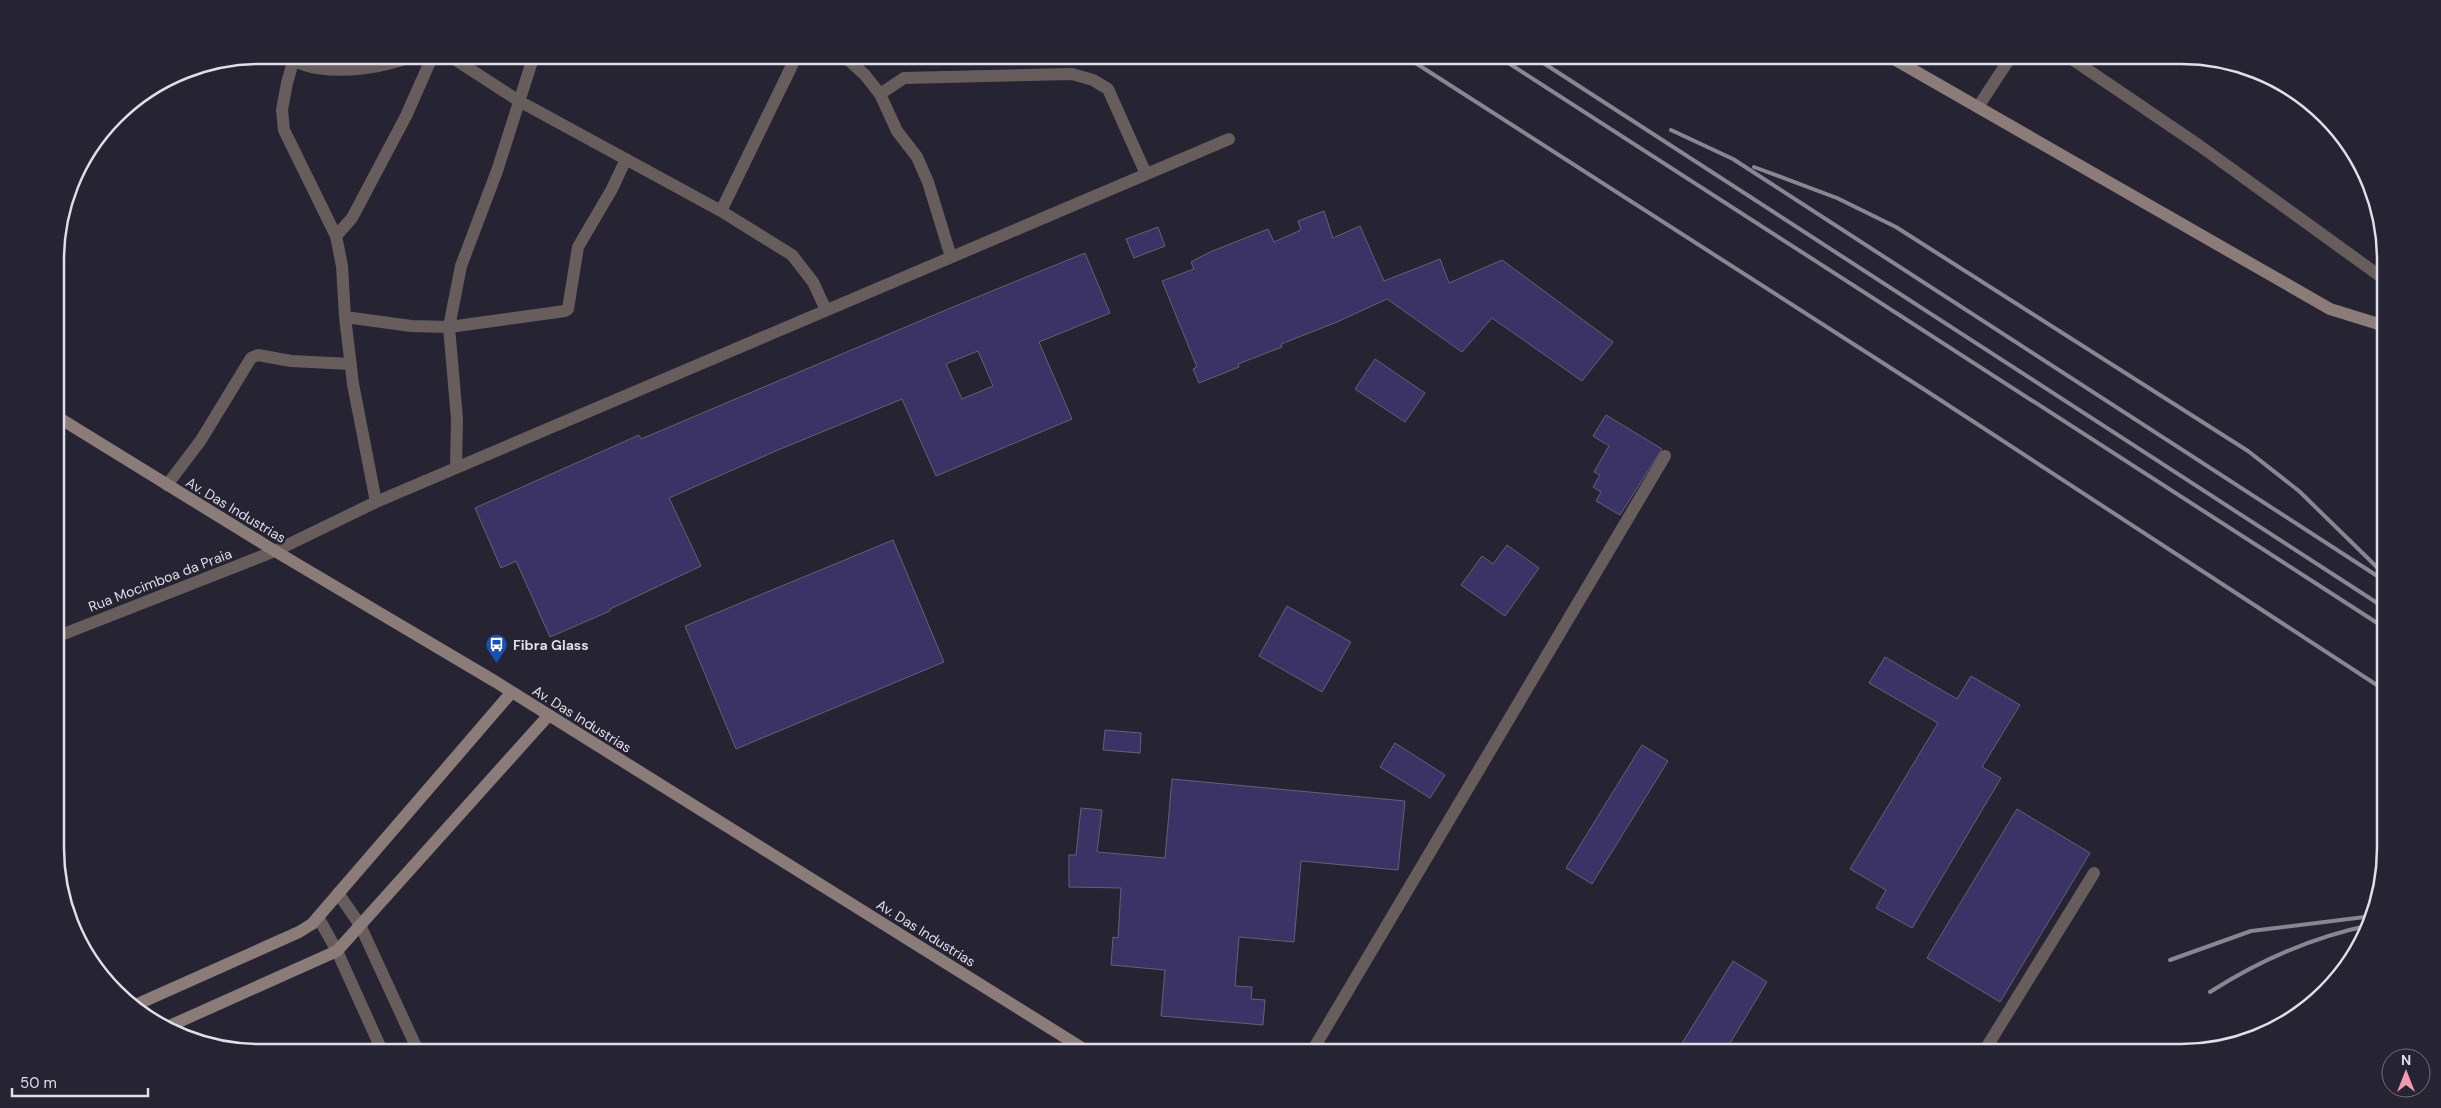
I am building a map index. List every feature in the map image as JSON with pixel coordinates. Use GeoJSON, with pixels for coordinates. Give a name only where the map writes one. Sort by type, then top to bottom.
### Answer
{"type":"FeatureCollection","features":[{"type":"Feature","properties":{"kind":"street"},"geometry":{"type":"LineString","coordinates":[[288,64],[282,110],[284,130],[336,236],[342,266],[344,317],[351,364],[376,502]]}},
{"type":"Feature","properties":{"kind":"street"},"geometry":{"type":"LineString","coordinates":[[306,64],[316,68],[348,70],[394,64]]}},
{"type":"Feature","properties":{"kind":"street"},"geometry":{"type":"LineString","coordinates":[[336,236],[356,210],[406,116],[429,64]]}},
{"type":"Feature","properties":{"kind":"street"},"geometry":{"type":"LineString","coordinates":[[462,64],[519,101],[721,211],[792,255],[813,282],[826,310]]}},
{"type":"Feature","properties":{"kind":"street"},"geometry":{"type":"LineString","coordinates":[[456,468],[458,420],[449,327],[461,266],[497,171],[531,64]]}},
{"type":"Feature","properties":{"kind":"street"},"geometry":{"type":"LineString","coordinates":[[721,211],[793,64]]}},
{"type":"Feature","properties":{"kind":"street"},"geometry":{"type":"LineString","coordinates":[[853,64],[865,75],[880,94],[897,131],[916,157],[928,182],[951,257]]}},
{"type":"Feature","properties":{"kind":"street"},"geometry":{"type":"LineString","coordinates":[[1903,64],[2330,309],[2377,324]]}},
{"type":"Feature","properties":{"kind":"street"},"geometry":{"type":"LineString","coordinates":[[1978,107],[2006,64]]}},
{"type":"Feature","properties":{"kind":"street"},"geometry":{"type":"LineString","coordinates":[[2079,64],[2200,146],[2377,274]]}},
{"type":"Feature","properties":{"kind":"street"},"geometry":{"type":"LineString","coordinates":[[880,94],[904,78],[1072,74],[1093,80],[1108,89],[1146,174]]}},
{"type":"Feature","properties":{"kind":"street","name":"Rua Mocimboa da Praia"},"geometry":{"type":"LineString","coordinates":[[64,634],[275,551],[376,502],[1229,139]]}},
{"type":"Feature","properties":{"kind":"street"},"geometry":{"type":"LineString","coordinates":[[344,317],[411,326],[449,327],[532,317],[568,309],[578,247],[612,189],[626,159]]}},
{"type":"Feature","properties":{"kind":"street"},"geometry":{"type":"LineString","coordinates":[[167,485],[201,440],[251,358],[258,355],[291,361],[351,364]]}},
{"type":"Feature","properties":{"kind":"street","name":"Av. Das Industrias"},"geometry":{"type":"LineString","coordinates":[[64,421],[275,551],[511,692],[1076,1044]]}},
{"type":"Feature","properties":{"kind":"street"},"geometry":{"type":"LineString","coordinates":[[1316,1044],[1665,456]]}},
{"type":"Feature","properties":{"kind":"street"},"geometry":{"type":"LineString","coordinates":[[139,1003],[299,932],[318,917],[511,692]]}},
{"type":"Feature","properties":{"kind":"street"},"geometry":{"type":"LineString","coordinates":[[173,1024],[337,951],[548,716]]}},
{"type":"Feature","properties":{"kind":"street"},"geometry":{"type":"LineString","coordinates":[[1990,1044],[2094,874]]}},
{"type":"Feature","properties":{"kind":"street"},"geometry":{"type":"LineString","coordinates":[[338,893],[360,925],[415,1044]]}},
{"type":"Feature","properties":{"kind":"street"},"geometry":{"type":"LineString","coordinates":[[318,917],[337,951],[379,1044]]}},
{"type":"Feature","properties":{"kind":"building"},"geometry":{"type":"Polygon","coordinates":[[[1324,211],[1333,238],[1360,226],[1384,281],[1440,259],[1449,283],[1502,260],[1613,342],[1582,381],[1492,318],[1462,352],[1387,299],[1337,322],[1281,344],[1282,347],[1238,364],[1239,367],[1199,383],[1193,369],[1197,367],[1162,281],[1194,269],[1191,262],[1210,252],[1268,229],[1274,242],[1301,230],[1298,221],[1324,211]]]}},
{"type":"Feature","properties":{"kind":"building"},"geometry":{"type":"Polygon","coordinates":[[[1158,227],[1165,246],[1134,258],[1126,239],[1158,227]]]}},
{"type":"Feature","properties":{"kind":"building"},"geometry":{"type":"Polygon","coordinates":[[[1085,253],[1110,313],[1039,342],[1072,419],[936,476],[902,399],[778,450],[669,498],[701,566],[610,609],[610,611],[550,637],[516,561],[501,568],[475,508],[639,435],[641,439],[1085,253]],[[978,351],[946,364],[962,399],[993,386],[978,351]]]}},
{"type":"Feature","properties":{"kind":"building"},"geometry":{"type":"Polygon","coordinates":[[[1375,359],[1425,393],[1405,422],[1355,389],[1375,359]]]}},
{"type":"Feature","properties":{"kind":"building"},"geometry":{"type":"Polygon","coordinates":[[[1606,415],[1662,449],[1620,515],[1596,501],[1601,492],[1593,487],[1600,475],[1594,472],[1609,446],[1593,436],[1606,415]]]}},
{"type":"Feature","properties":{"kind":"building"},"geometry":{"type":"Polygon","coordinates":[[[893,540],[944,662],[736,749],[685,626],[893,540]]]}},
{"type":"Feature","properties":{"kind":"building"},"geometry":{"type":"Polygon","coordinates":[[[1507,545],[1539,568],[1505,616],[1461,585],[1482,556],[1493,564],[1507,545]]]}},
{"type":"Feature","properties":{"kind":"building"},"geometry":{"type":"Polygon","coordinates":[[[1287,606],[1351,642],[1322,692],[1259,656],[1287,606]]]}},
{"type":"Feature","properties":{"kind":"building"},"geometry":{"type":"Polygon","coordinates":[[[1885,657],[1957,699],[1971,676],[2020,705],[1982,767],[2001,778],[1912,928],[1876,908],[1886,890],[1850,869],[1938,723],[1869,683],[1885,657]]]}},
{"type":"Feature","properties":{"kind":"building"},"geometry":{"type":"Polygon","coordinates":[[[1105,730],[1141,733],[1140,753],[1103,750],[1105,730]]]}},
{"type":"Feature","properties":{"kind":"building"},"geometry":{"type":"Polygon","coordinates":[[[1395,743],[1445,775],[1430,798],[1380,767],[1395,743]]]}},
{"type":"Feature","properties":{"kind":"building"},"geometry":{"type":"Polygon","coordinates":[[[1642,745],[1668,761],[1592,884],[1566,868],[1642,745]]]}},
{"type":"Feature","properties":{"kind":"building"},"geometry":{"type":"Polygon","coordinates":[[[1172,779],[1405,801],[1398,870],[1301,861],[1294,942],[1239,937],[1235,986],[1252,987],[1251,999],[1265,1000],[1263,1025],[1161,1016],[1165,970],[1111,965],[1113,937],[1118,938],[1121,888],[1069,887],[1069,855],[1076,855],[1081,808],[1102,810],[1097,852],[1165,858],[1172,779]]]}},
{"type":"Feature","properties":{"kind":"building"},"geometry":{"type":"Polygon","coordinates":[[[2017,809],[2090,853],[2000,1002],[1927,958],[2017,809]]]}},
{"type":"Feature","properties":{"kind":"building"},"geometry":{"type":"Polygon","coordinates":[[[1733,961],[1767,982],[1729,1044],[1682,1044],[1733,961]]]}},
{"type":"Feature","properties":{"kind":"railway"},"geometry":{"type":"LineString","coordinates":[[1417,64],[1925,390],[2377,685]]}},
{"type":"Feature","properties":{"kind":"railway"},"geometry":{"type":"LineString","coordinates":[[1510,64],[2377,623]]}},
{"type":"Feature","properties":{"kind":"railway"},"geometry":{"type":"LineString","coordinates":[[1545,64],[2377,603]]}},
{"type":"Feature","properties":{"kind":"railway"},"geometry":{"type":"LineString","coordinates":[[1671,130],[1733,159],[2377,576]]}},
{"type":"Feature","properties":{"kind":"railway"},"geometry":{"type":"LineString","coordinates":[[1754,167],[1837,198],[1896,227],[2248,451],[2299,491],[2377,567]]}},
{"type":"Feature","properties":{"kind":"railway"},"geometry":{"type":"LineString","coordinates":[[2170,960],[2251,931],[2364,917]]}},
{"type":"Feature","properties":{"kind":"railway"},"geometry":{"type":"LineString","coordinates":[[2210,992],[2229,980],[2287,951],[2328,936],[2360,927]]}},
{"type":"Feature","properties":{"kind":"place","name":"Fibra Glass"},"geometry":{"type":"Point","coordinates":[497,664]}}]}
